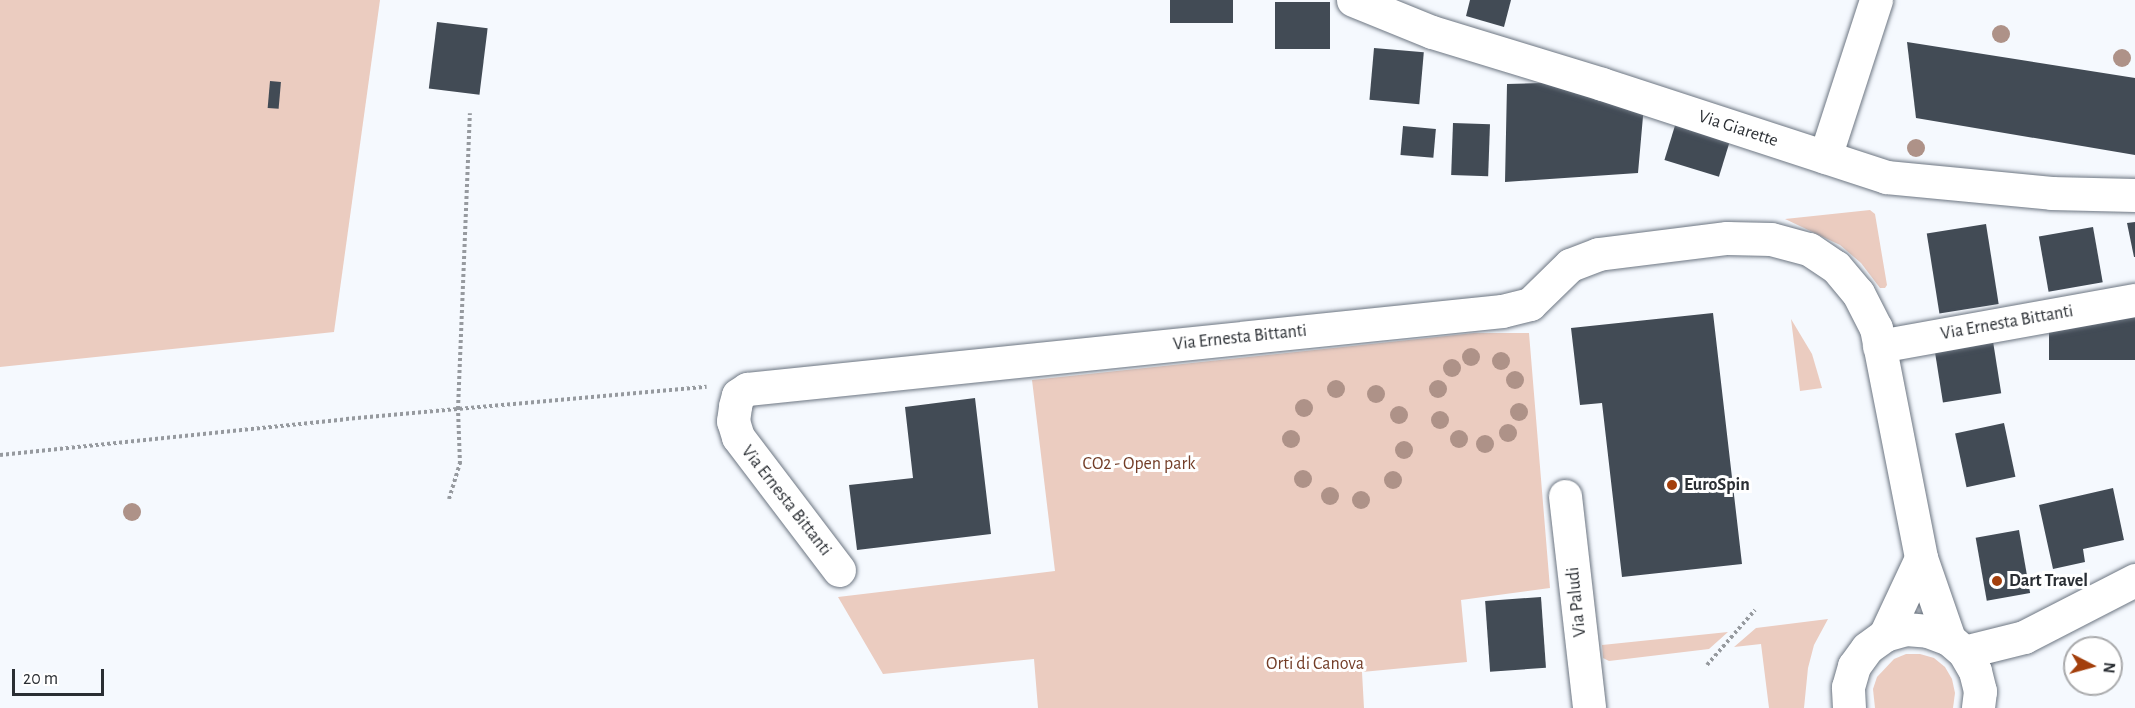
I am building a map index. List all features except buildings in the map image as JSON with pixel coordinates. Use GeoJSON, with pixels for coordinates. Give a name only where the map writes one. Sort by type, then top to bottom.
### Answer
{"type":"FeatureCollection","features":[{"type":"Feature","properties":{"kind":"street","name":"Via Giarette"},"geometry":{"type":"LineString","coordinates":[[1353,0],[1432,32],[1602,84],[1886,177],[2051,193],[2135,195]]}},
{"type":"Feature","properties":{"kind":"street"},"geometry":{"type":"LineString","coordinates":[[1825,157],[1876,0]]}},
{"type":"Feature","properties":{"kind":"street","name":"Via Ernesta Bittanti"},"geometry":{"type":"LineString","coordinates":[[839,570],[738,437],[734,421],[738,395],[747,389],[1502,311],[1530,304],[1560,274],[1584,258],[1728,238],[1780,241],[1809,249],[1836,267],[1858,292],[1876,328],[1921,558],[1956,646],[1974,670],[1979,699]]}},
{"type":"Feature","properties":{"kind":"street","name":"Via Ernesta Bittanti"},"geometry":{"type":"LineString","coordinates":[[1879,346],[2135,300]]}},
{"type":"Feature","properties":{"kind":"street","name":"Via Paludi"},"geometry":{"type":"LineString","coordinates":[[1565,496],[1589,708]]}},
{"type":"Feature","properties":{"kind":"street"},"geometry":{"type":"LineString","coordinates":[[1885,635],[1921,558]]}},
{"type":"Feature","properties":{"kind":"street"},"geometry":{"type":"LineString","coordinates":[[1849,708],[1848,687],[1854,666],[1867,648],[1885,635],[1906,629],[1928,631],[1956,646],[2024,637],[2135,580]]}},
{"type":"Feature","properties":{"kind":"street"},"geometry":{"type":"LineString","coordinates":[[1979,699],[2024,637]]}},
{"type":"Feature","properties":{"kind":"path"},"geometry":{"type":"LineString","coordinates":[[449,500],[460,464],[458,409],[470,113]]}},
{"type":"Feature","properties":{"kind":"path"},"geometry":{"type":"LineString","coordinates":[[0,455],[458,409],[712,387],[738,395]]}},
{"type":"Feature","properties":{"kind":"path"},"geometry":{"type":"LineString","coordinates":[[1707,664],[1755,610]]}},
{"type":"Feature","properties":{"kind":"green space"},"geometry":{"type":"Polygon","coordinates":[[[0,0],[380,0],[334,332],[0,367],[0,0]]]}},
{"type":"Feature","properties":{"kind":"green space"},"geometry":{"type":"Polygon","coordinates":[[[1870,210],[1875,214],[1887,285],[1885,288],[1880,288],[1861,263],[1840,245],[1785,219],[1870,210]]]}},
{"type":"Feature","properties":{"kind":"green space"},"geometry":{"type":"Polygon","coordinates":[[[1791,319],[1812,354],[1822,388],[1800,391],[1791,319]]]}},
{"type":"Feature","properties":{"kind":"green space"},"geometry":{"type":"Polygon","coordinates":[[[1474,333],[1529,333],[1550,588],[1461,600],[1467,662],[1362,672],[1364,708],[1038,708],[1034,659],[883,674],[838,597],[1055,571],[1032,380],[1474,333]]]}},
{"type":"Feature","properties":{"kind":"green space"},"geometry":{"type":"Polygon","coordinates":[[[1828,619],[1814,645],[1808,668],[1804,708],[1769,708],[1761,644],[1734,647],[1756,628],[1828,619]]]}},
{"type":"Feature","properties":{"kind":"green space"},"geometry":{"type":"Polygon","coordinates":[[[1728,632],[1709,649],[1609,661],[1603,658],[1602,645],[1728,632]]]}},
{"type":"Feature","properties":{"kind":"green space"},"geometry":{"type":"Polygon","coordinates":[[[1906,654],[1920,654],[1934,658],[1945,667],[1952,679],[1955,693],[1953,708],[1875,708],[1873,689],[1877,677],[1894,659],[1906,654]]]}},
{"type":"Feature","properties":{"kind":"place","name":"EuroSpin"},"geometry":{"type":"Point","coordinates":[1672,485]}},
{"type":"Feature","properties":{"kind":"place","name":"Dart Travel"},"geometry":{"type":"Point","coordinates":[1997,581]}},
{"type":"Feature","properties":{"kind":"park label","name":"CO2 - Open park"},"geometry":{"type":"Point","coordinates":[1139,464]}},
{"type":"Feature","properties":{"kind":"park label","name":"Orti di Canova"},"geometry":{"type":"Point","coordinates":[1315,664]}}]}
